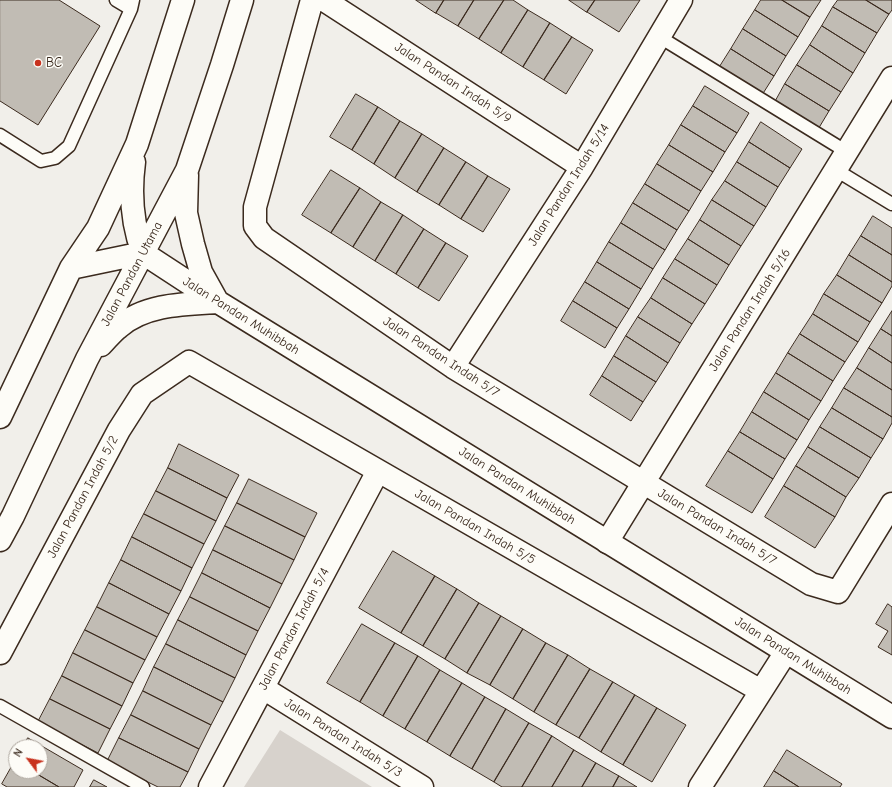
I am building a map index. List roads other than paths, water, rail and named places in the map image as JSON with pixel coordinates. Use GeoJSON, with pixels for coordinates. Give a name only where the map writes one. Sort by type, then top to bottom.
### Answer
{"type":"FeatureCollection","features":[{"type":"Feature","properties":{"kind":"street"},"geometry":{"type":"LineString","coordinates":[[0,417],[71,268],[98,228],[137,144],[184,0]]}},
{"type":"Feature","properties":{"kind":"street","name":"Jalan Pandan Utama"},"geometry":{"type":"LineString","coordinates":[[0,540],[13,516],[87,359],[187,170],[242,0]]}},
{"type":"Feature","properties":{"kind":"street","name":"Jalan Pandan Indah 5/7"},"geometry":{"type":"LineString","coordinates":[[312,0],[255,207],[255,226],[264,238],[453,367],[811,584],[838,592],[892,504]]}},
{"type":"Feature","properties":{"kind":"street","name":"Jalan Pandan Indah 5/9"},"geometry":{"type":"LineString","coordinates":[[324,0],[582,167]]}},
{"type":"Feature","properties":{"kind":"street","name":"Jalan Pandan Indah 5/14"},"geometry":{"type":"LineString","coordinates":[[453,367],[582,167],[658,36],[681,0]]}},
{"type":"Feature","properties":{"kind":"street","name":"Jalan Pandan Indah 5/16"},"geometry":{"type":"LineString","coordinates":[[607,542],[892,78]]}},
{"type":"Feature","properties":{"kind":"street"},"geometry":{"type":"LineString","coordinates":[[71,268],[143,253],[137,236],[132,198],[132,180],[137,144]]}},
{"type":"Feature","properties":{"kind":"street"},"geometry":{"type":"LineString","coordinates":[[87,359],[120,326],[138,315],[172,306],[218,302],[201,272],[193,244],[186,213],[187,170]]}},
{"type":"Feature","properties":{"kind":"street","name":"Jalan Pandan Muhibbah"},"geometry":{"type":"LineString","coordinates":[[143,253],[218,302],[892,717]]}},
{"type":"Feature","properties":{"kind":"street","name":"Jalan Pandan Indah 5/5"},"geometry":{"type":"LineString","coordinates":[[189,362],[761,691]]}},
{"type":"Feature","properties":{"kind":"street","name":"Jalan Pandan Indah 5/2"},"geometry":{"type":"LineString","coordinates":[[0,652],[119,430],[142,394],[189,362]]}},
{"type":"Feature","properties":{"kind":"street","name":"Jalan Pandan Indah 5/4"},"geometry":{"type":"LineString","coordinates":[[210,787],[378,471]]}},
{"type":"Feature","properties":{"kind":"street"},"geometry":{"type":"LineString","coordinates":[[700,787],[786,652]]}},
{"type":"Feature","properties":{"kind":"street","name":"Jalan Pandan Indah 5/3"},"geometry":{"type":"LineString","coordinates":[[263,688],[417,785]]}},
{"type":"Feature","properties":{"kind":"lane"},"geometry":{"type":"LineString","coordinates":[[0,135],[41,161],[55,158],[69,146],[132,5],[116,0]]}},
{"type":"Feature","properties":{"kind":"lane"},"geometry":{"type":"LineString","coordinates":[[658,36],[841,161],[892,204]]}},
{"type":"Feature","properties":{"kind":"lane"},"geometry":{"type":"LineString","coordinates":[[0,706],[142,787]]}},
{"type":"Feature","properties":{"kind":"place","name":"BC"},"geometry":{"type":"Point","coordinates":[38,63]}}]}
